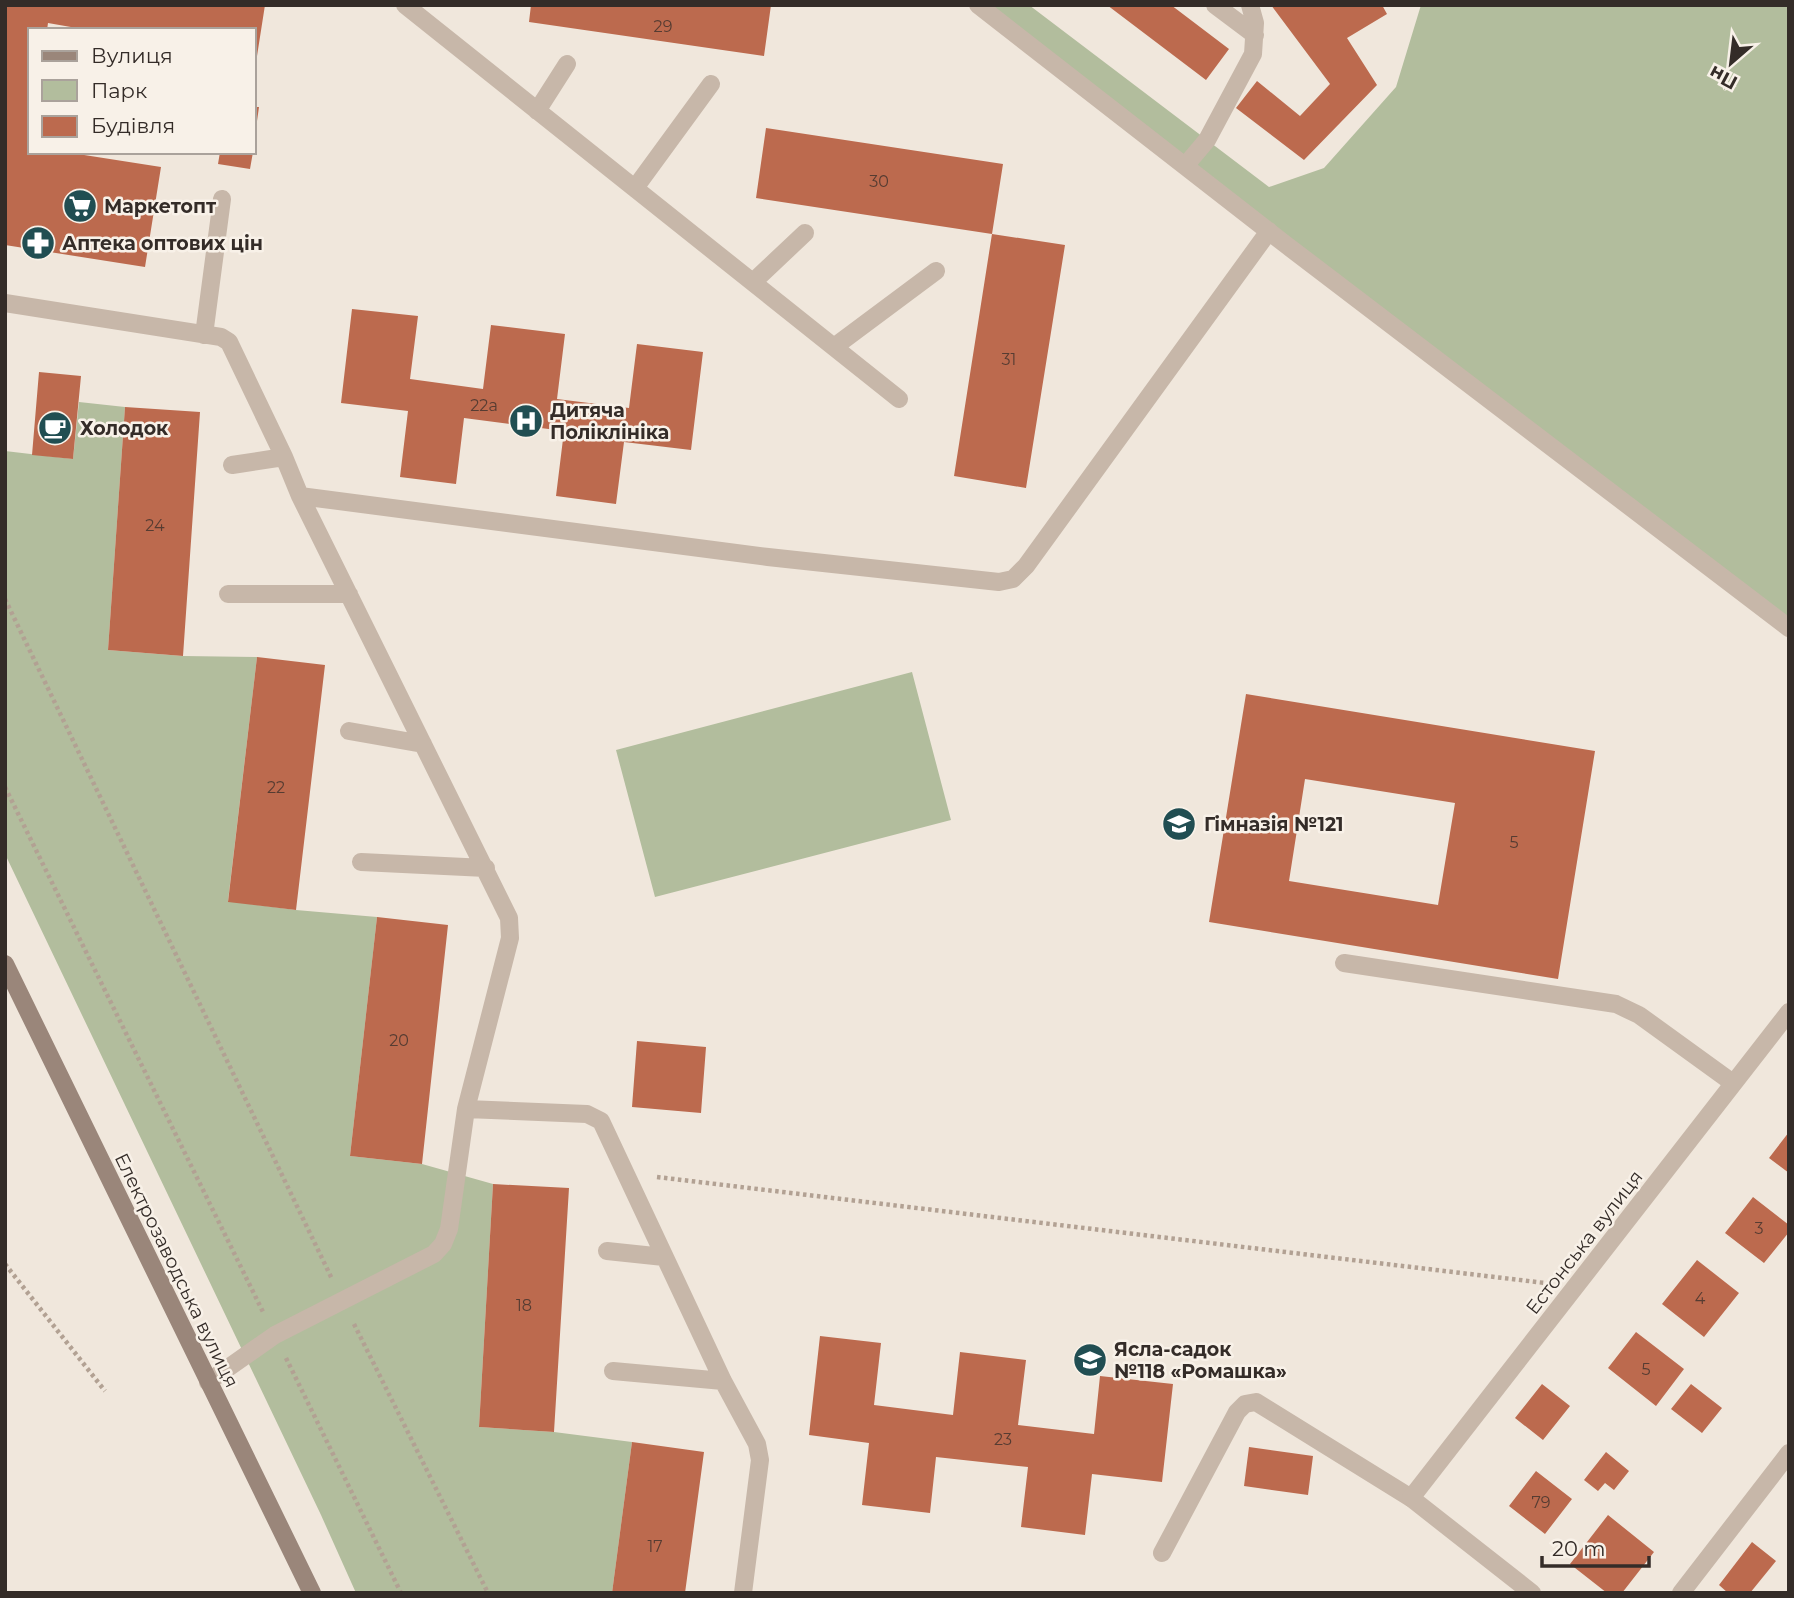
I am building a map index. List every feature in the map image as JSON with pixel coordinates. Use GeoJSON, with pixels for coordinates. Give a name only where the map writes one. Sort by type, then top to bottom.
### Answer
{"type":"FeatureCollection","features":[{"type":"Feature","properties":{"kind":"main road","name":"Електрозаводська вулиця"},"geometry":{"type":"LineString","coordinates":[[5,964],[312,1593]]}},
{"type":"Feature","properties":{"kind":"street"},"geometry":{"type":"LineString","coordinates":[[978,5],[1789,628]]}},
{"type":"Feature","properties":{"kind":"street"},"geometry":{"type":"LineString","coordinates":[[1215,5],[1255,35]]}},
{"type":"Feature","properties":{"kind":"street"},"geometry":{"type":"LineString","coordinates":[[1185,166],[1207,140],[1253,54],[1255,35],[1250,5]]}},
{"type":"Feature","properties":{"kind":"street"},"geometry":{"type":"LineString","coordinates":[[416,9],[537,111],[899,399]]}},
{"type":"Feature","properties":{"kind":"street"},"geometry":{"type":"LineString","coordinates":[[537,111],[567,64]]}},
{"type":"Feature","properties":{"kind":"street"},"geometry":{"type":"LineString","coordinates":[[635,188],[711,84]]}},
{"type":"Feature","properties":{"kind":"street"},"geometry":{"type":"LineString","coordinates":[[204,335],[222,200]]}},
{"type":"Feature","properties":{"kind":"street"},"geometry":{"type":"LineString","coordinates":[[300,496],[768,556],[999,582],[1013,579],[1026,566],[1269,231]]}},
{"type":"Feature","properties":{"kind":"street"},"geometry":{"type":"LineString","coordinates":[[753,282],[806,233]]}},
{"type":"Feature","properties":{"kind":"street"},"geometry":{"type":"LineString","coordinates":[[834,347],[936,271]]}},
{"type":"Feature","properties":{"kind":"street"},"geometry":{"type":"LineString","coordinates":[[5,303],[221,337],[229,342],[300,496],[509,918],[510,938],[466,1110],[449,1229],[443,1244],[434,1254],[275,1335],[208,1382]]}},
{"type":"Feature","properties":{"kind":"street"},"geometry":{"type":"LineString","coordinates":[[233,466],[284,457]]}},
{"type":"Feature","properties":{"kind":"street"},"geometry":{"type":"LineString","coordinates":[[228,594],[349,594]]}},
{"type":"Feature","properties":{"kind":"street"},"geometry":{"type":"LineString","coordinates":[[349,731],[424,744]]}},
{"type":"Feature","properties":{"kind":"street"},"geometry":{"type":"LineString","coordinates":[[361,862],[486,868]]}},
{"type":"Feature","properties":{"kind":"street"},"geometry":{"type":"LineString","coordinates":[[1344,963],[1616,1004],[1639,1015],[1733,1083]]}},
{"type":"Feature","properties":{"kind":"street","name":"Естонська вулиця"},"geometry":{"type":"LineString","coordinates":[[1411,1498],[1789,1012]]}},
{"type":"Feature","properties":{"kind":"street"},"geometry":{"type":"LineString","coordinates":[[466,1110],[587,1114],[601,1121],[723,1381],[757,1444],[760,1460],[743,1593]]}},
{"type":"Feature","properties":{"kind":"street"},"geometry":{"type":"LineString","coordinates":[[607,1251],[664,1257]]}},
{"type":"Feature","properties":{"kind":"street"},"geometry":{"type":"LineString","coordinates":[[613,1371],[723,1381]]}},
{"type":"Feature","properties":{"kind":"street"},"geometry":{"type":"LineString","coordinates":[[1162,1553],[1237,1412],[1245,1404],[1256,1402],[1411,1498],[1528,1591]]}},
{"type":"Feature","properties":{"kind":"street"},"geometry":{"type":"LineString","coordinates":[[1681,1593],[1789,1453]]}},
{"type":"Feature","properties":{"kind":"path"},"geometry":{"type":"LineString","coordinates":[[5,599],[342,1299],[488,1593]]}},
{"type":"Feature","properties":{"kind":"path"},"geometry":{"type":"LineString","coordinates":[[5,787],[401,1593]]}},
{"type":"Feature","properties":{"kind":"path"},"geometry":{"type":"LineString","coordinates":[[625,1173],[1576,1287]]}},
{"type":"Feature","properties":{"kind":"path"},"geometry":{"type":"LineString","coordinates":[[5,1264],[105,1391]]}},
{"type":"Feature","properties":{"kind":"green space"},"geometry":{"type":"Polygon","coordinates":[[[978,5],[1029,5],[1269,187],[1324,168],[1396,87],[1421,5],[1789,5],[1789,628],[978,5]]]}},
{"type":"Feature","properties":{"kind":"green space"},"geometry":{"type":"Polygon","coordinates":[[[79,402],[125,407],[108,650],[183,656],[257,657],[228,901],[377,917],[350,1156],[422,1164],[493,1184],[479,1427],[554,1432],[632,1442],[612,1593],[356,1593],[5,854],[5,451],[73,459],[79,402]]]}},
{"type":"Feature","properties":{"kind":"green space"},"geometry":{"type":"Polygon","coordinates":[[[912,672],[951,820],[655,897],[616,750],[912,672]]]}},
{"type":"Feature","properties":{"kind":"building","name":"Маркетопт"},"geometry":{"type":"Polygon","coordinates":[[[5,5],[265,5],[257,56],[256,28],[77,28],[48,23],[47,28],[28,28],[28,154],[78,154],[161,167],[145,267],[5,245],[5,5]]]}},
{"type":"Feature","properties":{"kind":"building"},"geometry":{"type":"Polygon","coordinates":[[[531,5],[771,5],[764,56],[529,22],[531,5]]]}},
{"type":"Feature","properties":{"kind":"building"},"geometry":{"type":"Polygon","coordinates":[[[1107,5],[1171,5],[1229,49],[1206,80],[1107,5]]]}},
{"type":"Feature","properties":{"kind":"building"},"geometry":{"type":"Polygon","coordinates":[[[1271,5],[1382,5],[1387,14],[1347,38],[1377,85],[1304,160],[1236,108],[1257,81],[1300,116],[1330,84],[1271,5]]]}},
{"type":"Feature","properties":{"kind":"building"},"geometry":{"type":"Polygon","coordinates":[[[256,107],[259,107],[256,128],[256,107]]]}},
{"type":"Feature","properties":{"kind":"building"},"geometry":{"type":"Polygon","coordinates":[[[766,128],[1003,164],[992,234],[756,198],[766,128]]]}},
{"type":"Feature","properties":{"kind":"building"},"geometry":{"type":"Polygon","coordinates":[[[220,154],[253,154],[250,169],[218,164],[220,154]]]}},
{"type":"Feature","properties":{"kind":"building"},"geometry":{"type":"Polygon","coordinates":[[[992,234],[1065,245],[1026,488],[954,476],[992,234]]]}},
{"type":"Feature","properties":{"kind":"building"},"geometry":{"type":"Polygon","coordinates":[[[352,309],[418,316],[410,379],[483,389],[491,325],[565,334],[557,399],[629,408],[637,344],[703,352],[691,450],[624,442],[616,504],[556,496],[564,431],[464,418],[456,484],[400,477],[408,411],[341,403],[352,309]]]}},
{"type":"Feature","properties":{"kind":"building","name":"Холодок"},"geometry":{"type":"Polygon","coordinates":[[[39,372],[81,376],[73,459],[32,455],[39,372]]]}},
{"type":"Feature","properties":{"kind":"building"},"geometry":{"type":"Polygon","coordinates":[[[125,407],[200,412],[183,656],[108,650],[125,407]]]}},
{"type":"Feature","properties":{"kind":"building"},"geometry":{"type":"Polygon","coordinates":[[[257,657],[325,665],[296,910],[228,902],[257,657]]]}},
{"type":"Feature","properties":{"kind":"building"},"geometry":{"type":"Polygon","coordinates":[[[1246,694],[1595,751],[1558,979],[1209,922],[1246,694]],[[1305,779],[1289,881],[1438,905],[1455,803],[1305,779]]]}},
{"type":"Feature","properties":{"kind":"building"},"geometry":{"type":"Polygon","coordinates":[[[377,917],[448,925],[422,1164],[350,1156],[377,917]]]}},
{"type":"Feature","properties":{"kind":"building"},"geometry":{"type":"Polygon","coordinates":[[[637,1041],[706,1047],[701,1113],[632,1107],[637,1041]]]}},
{"type":"Feature","properties":{"kind":"building"},"geometry":{"type":"Polygon","coordinates":[[[1789,1132],[1789,1173],[1769,1158],[1789,1132]]]}},
{"type":"Feature","properties":{"kind":"building"},"geometry":{"type":"Polygon","coordinates":[[[493,1184],[569,1188],[554,1432],[479,1427],[493,1184]]]}},
{"type":"Feature","properties":{"kind":"building"},"geometry":{"type":"Polygon","coordinates":[[[1753,1197],[1789,1225],[1789,1232],[1764,1263],[1725,1233],[1753,1197]]]}},
{"type":"Feature","properties":{"kind":"building"},"geometry":{"type":"Polygon","coordinates":[[[1697,1260],[1739,1293],[1704,1337],[1662,1304],[1697,1260]]]}},
{"type":"Feature","properties":{"kind":"building"},"geometry":{"type":"Polygon","coordinates":[[[1636,1332],[1684,1369],[1656,1406],[1608,1368],[1636,1332]]]}},
{"type":"Feature","properties":{"kind":"building"},"geometry":{"type":"Polygon","coordinates":[[[820,1336],[881,1343],[874,1405],[953,1415],[960,1352],[1026,1360],[1018,1425],[1094,1434],[1100,1376],[1173,1384],[1162,1482],[1092,1474],[1085,1535],[1021,1527],[1028,1467],[936,1457],[930,1513],[862,1505],[869,1443],[809,1435],[820,1336]]]}},
{"type":"Feature","properties":{"kind":"building"},"geometry":{"type":"Polygon","coordinates":[[[1542,1384],[1570,1406],[1543,1440],[1515,1418],[1542,1384]]]}},
{"type":"Feature","properties":{"kind":"building"},"geometry":{"type":"Polygon","coordinates":[[[1691,1384],[1722,1408],[1702,1433],[1671,1409],[1691,1384]]]}},
{"type":"Feature","properties":{"kind":"building"},"geometry":{"type":"Polygon","coordinates":[[[632,1442],[704,1452],[685,1593],[612,1593],[632,1442]]]}},
{"type":"Feature","properties":{"kind":"building"},"geometry":{"type":"Polygon","coordinates":[[[1249,1447],[1313,1456],[1308,1495],[1244,1486],[1249,1447]]]}},
{"type":"Feature","properties":{"kind":"building"},"geometry":{"type":"Polygon","coordinates":[[[1606,1452],[1629,1471],[1614,1490],[1605,1483],[1598,1491],[1584,1480],[1606,1452]]]}},
{"type":"Feature","properties":{"kind":"building"},"geometry":{"type":"Polygon","coordinates":[[[1536,1471],[1572,1499],[1545,1534],[1509,1506],[1536,1471]]]}},
{"type":"Feature","properties":{"kind":"building"},"geometry":{"type":"Polygon","coordinates":[[[1608,1515],[1654,1552],[1622,1593],[1607,1593],[1570,1564],[1608,1515]]]}},
{"type":"Feature","properties":{"kind":"building"},"geometry":{"type":"Polygon","coordinates":[[[1752,1542],[1776,1561],[1750,1593],[1728,1593],[1719,1585],[1752,1542]]]}},
{"type":"Feature","properties":{"kind":"place","name":"Маркетопт"},"geometry":{"type":"Point","coordinates":[80,206]}},
{"type":"Feature","properties":{"kind":"place","name":"Аптека оптових цін"},"geometry":{"type":"Point","coordinates":[38,243]}},
{"type":"Feature","properties":{"kind":"place","name":"Дитяча Поліклініка"},"geometry":{"type":"Point","coordinates":[526,421]}},
{"type":"Feature","properties":{"kind":"place","name":"Холодок"},"geometry":{"type":"Point","coordinates":[55,428]}},
{"type":"Feature","properties":{"kind":"place","name":"Гімназія №121"},"geometry":{"type":"Point","coordinates":[1179,824]}},
{"type":"Feature","properties":{"kind":"place","name":"Ясла-садок №118 «Ромашка»"},"geometry":{"type":"Point","coordinates":[1090,1360]}}]}
